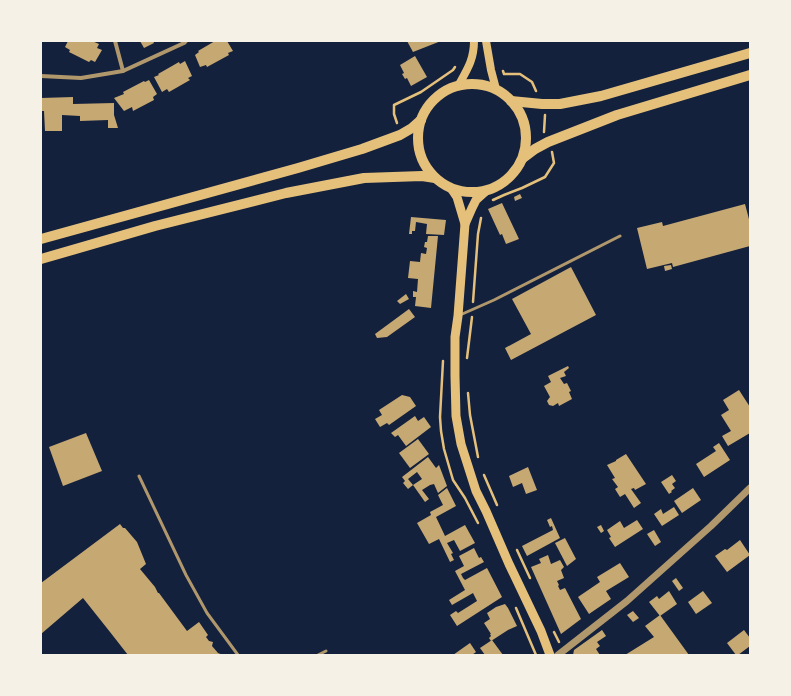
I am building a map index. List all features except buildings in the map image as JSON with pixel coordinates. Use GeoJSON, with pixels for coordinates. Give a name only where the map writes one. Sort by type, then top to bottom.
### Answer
{"type":"FeatureCollection","features":[{"type":"Feature","properties":{"kind":"highway"},"geometry":{"type":"LineString","coordinates":[[511,100],[542,104],[560,104],[601,96],[750,53]]}},
{"type":"Feature","properties":{"kind":"highway"},"geometry":{"type":"LineString","coordinates":[[523,158],[535,148],[616,115],[750,75]]}},
{"type":"Feature","properties":{"kind":"highway"},"geometry":{"type":"LineString","coordinates":[[476,84],[496,89],[511,100],[525,123],[527,140],[523,158],[519,167],[508,179],[496,187],[486,191],[460,191],[443,184],[428,170],[419,151],[418,130],[421,120],[433,100],[448,90],[458,86],[476,84]]}},
{"type":"Feature","properties":{"kind":"highway"},"geometry":{"type":"LineString","coordinates":[[41,239],[341,155],[400,135],[412,128],[421,120]]}},
{"type":"Feature","properties":{"kind":"highway"},"geometry":{"type":"LineString","coordinates":[[41,259],[155,226],[286,193],[364,178],[422,176],[436,178]]}},
{"type":"Feature","properties":{"kind":"main road"},"geometry":{"type":"LineString","coordinates":[[458,86],[471,63],[474,50],[474,41]]}},
{"type":"Feature","properties":{"kind":"main road"},"geometry":{"type":"LineString","coordinates":[[486,41],[496,89]]}},
{"type":"Feature","properties":{"kind":"main road"},"geometry":{"type":"LineString","coordinates":[[451,188],[457,197],[465,224]]}},
{"type":"Feature","properties":{"kind":"main road"},"geometry":{"type":"LineString","coordinates":[[486,191],[476,200],[465,224],[455,337],[456,416],[461,444],[476,491],[541,631],[550,655]]}},
{"type":"Feature","properties":{"kind":"street"},"geometry":{"type":"LineString","coordinates":[[115,41],[124,71]]}},
{"type":"Feature","properties":{"kind":"street"},"geometry":{"type":"LineString","coordinates":[[41,76],[81,78],[124,71],[186,41]]}},
{"type":"Feature","properties":{"kind":"street"},"geometry":{"type":"LineString","coordinates":[[561,653],[627,600],[711,526],[750,488]]}},
{"type":"Feature","properties":{"kind":"lane"},"geometry":{"type":"LineString","coordinates":[[458,316],[494,300],[620,236]]}},
{"type":"Feature","properties":{"kind":"lane"},"geometry":{"type":"LineString","coordinates":[[139,476],[186,575],[207,613],[238,655]]}},
{"type":"Feature","properties":{"kind":"lane"},"geometry":{"type":"LineString","coordinates":[[318,655],[326,651]]}},
{"type":"Feature","properties":{"kind":"path"},"geometry":{"type":"LineString","coordinates":[[397,123],[394,114],[394,105],[421,92],[453,70],[456,65]]}},
{"type":"Feature","properties":{"kind":"path"},"geometry":{"type":"LineString","coordinates":[[501,69],[504,74],[520,74],[532,82],[536,91]]}},
{"type":"Feature","properties":{"kind":"path"},"geometry":{"type":"LineString","coordinates":[[544,134],[545,113]]}},
{"type":"Feature","properties":{"kind":"path"},"geometry":{"type":"LineString","coordinates":[[492,201],[545,177],[554,163],[552,150]]}},
{"type":"Feature","properties":{"kind":"path"},"geometry":{"type":"LineString","coordinates":[[467,362],[473,310],[473,289],[478,234],[483,211]]}},
{"type":"Feature","properties":{"kind":"path"},"geometry":{"type":"LineString","coordinates":[[468,388],[470,416],[478,457]]}},
{"type":"Feature","properties":{"kind":"path"},"geometry":{"type":"LineString","coordinates":[[482,471],[499,511]]}},
{"type":"Feature","properties":{"kind":"path"},"geometry":{"type":"LineString","coordinates":[[515,546],[531,582]]}},
{"type":"Feature","properties":{"kind":"path"},"geometry":{"type":"LineString","coordinates":[[554,630],[561,653]]}}]}
